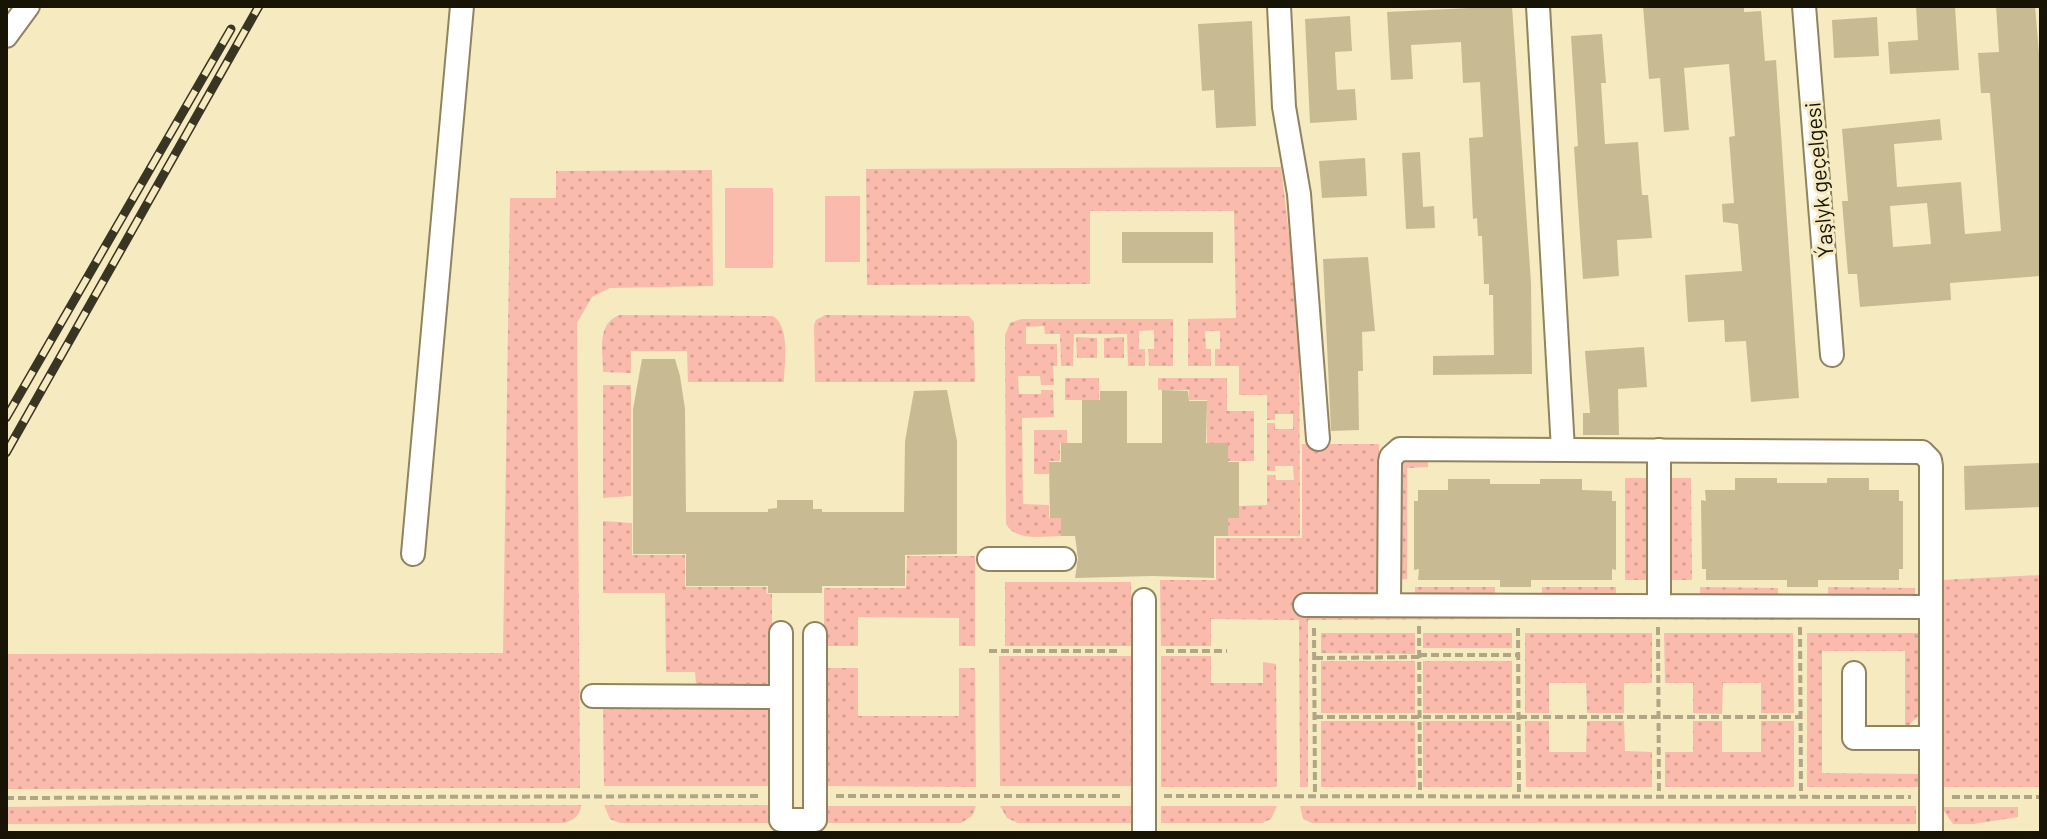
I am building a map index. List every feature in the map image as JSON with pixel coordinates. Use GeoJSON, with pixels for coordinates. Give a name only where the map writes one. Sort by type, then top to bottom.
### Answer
{"type":"FeatureCollection","features":[{"type":"Feature","properties":{"kind":"street"},"geometry":{"type":"LineString","coordinates":[[6,36],[28,6]]}},
{"type":"Feature","properties":{"kind":"street"},"geometry":{"type":"LineString","coordinates":[[413,554],[462,6]]}},
{"type":"Feature","properties":{"kind":"street"},"geometry":{"type":"LineString","coordinates":[[1279,6],[1284,107],[1299,194],[1318,439]]}},
{"type":"Feature","properties":{"kind":"street"},"geometry":{"type":"LineString","coordinates":[[1538,6],[1563,450]]}},
{"type":"Feature","properties":{"kind":"street","name":"Ýaşlyk geçelgesi"},"geometry":{"type":"LineString","coordinates":[[1804,6],[1832,355]]}},
{"type":"Feature","properties":{"kind":"street"},"geometry":{"type":"LineString","coordinates":[[1389,605],[1390,462],[1394,453],[1405,449],[1922,452],[1930,460],[1931,466],[1931,833]]}},
{"type":"Feature","properties":{"kind":"street"},"geometry":{"type":"LineString","coordinates":[[1659,450],[1659,616]]}},
{"type":"Feature","properties":{"kind":"street"},"geometry":{"type":"LineString","coordinates":[[989,559],[1064,559]]}},
{"type":"Feature","properties":{"kind":"street"},"geometry":{"type":"LineString","coordinates":[[1144,600],[1144,833]]}},
{"type":"Feature","properties":{"kind":"street"},"geometry":{"type":"LineString","coordinates":[[1305,605],[1389,605],[1659,616],[1931,607]]}},
{"type":"Feature","properties":{"kind":"street"},"geometry":{"type":"LineString","coordinates":[[781,633],[781,820],[798,827],[815,820],[815,634]]}},
{"type":"Feature","properties":{"kind":"street"},"geometry":{"type":"LineString","coordinates":[[1854,673],[1854,738],[1931,738]]}},
{"type":"Feature","properties":{"kind":"street"},"geometry":{"type":"LineString","coordinates":[[593,696],[780,697]]}},
{"type":"Feature","properties":{"kind":"path"},"geometry":{"type":"LineString","coordinates":[[1659,616],[1659,796]]}},
{"type":"Feature","properties":{"kind":"path"},"geometry":{"type":"LineString","coordinates":[[1314,626],[1315,795]]}},
{"type":"Feature","properties":{"kind":"path"},"geometry":{"type":"LineString","coordinates":[[1419,626],[1420,795]]}},
{"type":"Feature","properties":{"kind":"path"},"geometry":{"type":"LineString","coordinates":[[1518,626],[1519,796]]}},
{"type":"Feature","properties":{"kind":"path"},"geometry":{"type":"LineString","coordinates":[[1800,626],[1801,796]]}},
{"type":"Feature","properties":{"kind":"path"},"geometry":{"type":"LineString","coordinates":[[989,651],[1131,651]]}},
{"type":"Feature","properties":{"kind":"path"},"geometry":{"type":"LineString","coordinates":[[1160,651],[1227,651]]}},
{"type":"Feature","properties":{"kind":"path"},"geometry":{"type":"LineString","coordinates":[[1315,658],[1519,655]]}},
{"type":"Feature","properties":{"kind":"path"},"geometry":{"type":"LineString","coordinates":[[1315,717],[1800,717]]}},
{"type":"Feature","properties":{"kind":"path"},"geometry":{"type":"LineString","coordinates":[[6,798],[772,796]]}},
{"type":"Feature","properties":{"kind":"path"},"geometry":{"type":"LineString","coordinates":[[825,796],[1132,796]]}},
{"type":"Feature","properties":{"kind":"path"},"geometry":{"type":"LineString","coordinates":[[1161,796],[1917,797]]}},
{"type":"Feature","properties":{"kind":"path"},"geometry":{"type":"LineString","coordinates":[[1941,797],[2041,797]]}},
{"type":"Feature","properties":{"kind":"shaded area"},"geometry":{"type":"Polygon","coordinates":[[[1281,167],[1299,318],[1300,536],[1228,536],[1228,518],[1239,518],[1239,506],[1267,505],[1267,475],[1275,475],[1276,480],[1294,480],[1293,466],[1275,466],[1275,471],[1267,471],[1267,423],[1275,423],[1275,429],[1293,429],[1293,414],[1275,414],[1275,420],[1267,420],[1267,395],[1239,395],[1239,366],[1215,366],[1215,349],[1220,349],[1220,331],[1205,331],[1206,349],[1211,349],[1211,366],[1188,366],[1188,319],[1236,318],[1234,211],[1090,211],[1090,284],[867,285],[866,169],[1281,167]]]}},
{"type":"Feature","properties":{"kind":"shaded area"},"geometry":{"type":"Polygon","coordinates":[[[712,170],[713,286],[610,288],[592,297],[577,323],[580,788],[6,789],[6,654],[503,653],[510,198],[556,198],[556,171],[712,170]]]}},
{"type":"Feature","properties":{"kind":"shaded area"},"geometry":{"type":"Polygon","coordinates":[[[725,188],[773,188],[773,268],[725,268],[725,188]]]}},
{"type":"Feature","properties":{"kind":"shaded area"},"geometry":{"type":"Polygon","coordinates":[[[825,196],[860,196],[860,262],[825,262],[825,196]]]}},
{"type":"Feature","properties":{"kind":"shaded area"},"geometry":{"type":"Polygon","coordinates":[[[620,315],[773,316],[779,321],[784,337],[784,382],[688,382],[687,351],[631,351],[631,373],[603,372],[604,331],[612,319],[620,315]]]}},
{"type":"Feature","properties":{"kind":"shaded area"},"geometry":{"type":"Polygon","coordinates":[[[825,315],[969,316],[974,322],[975,382],[815,382],[814,325],[825,315]]]}},
{"type":"Feature","properties":{"kind":"shaded area"},"geometry":{"type":"Polygon","coordinates":[[[1021,319],[1173,319],[1173,366],[1149,366],[1148,349],[1154,349],[1154,330],[1139,331],[1139,349],[1145,349],[1145,366],[1128,366],[1127,334],[1074,334],[1073,366],[1061,366],[1060,334],[1045,334],[1044,326],[1026,327],[1026,344],[1057,344],[1057,366],[1053,366],[1054,385],[1041,385],[1040,376],[1018,376],[1019,394],[1041,394],[1041,390],[1053,390],[1054,417],[1022,418],[1023,504],[1049,505],[1049,518],[1061,518],[1061,536],[1023,536],[1010,530],[1006,524],[1005,335],[1010,323],[1021,319]]]}},
{"type":"Feature","properties":{"kind":"shaded area"},"geometry":{"type":"Polygon","coordinates":[[[1076,337],[1097,338],[1097,358],[1077,358],[1076,337]]]}},
{"type":"Feature","properties":{"kind":"shaded area"},"geometry":{"type":"Polygon","coordinates":[[[1124,337],[1124,358],[1104,358],[1104,338],[1124,337]]]}},
{"type":"Feature","properties":{"kind":"shaded area"},"geometry":{"type":"Polygon","coordinates":[[[1065,378],[1099,378],[1099,400],[1065,400],[1065,378]]]}},
{"type":"Feature","properties":{"kind":"shaded area"},"geometry":{"type":"Polygon","coordinates":[[[1158,378],[1227,378],[1227,411],[1254,411],[1254,461],[1228,461],[1228,443],[1207,443],[1207,400],[1189,400],[1189,390],[1158,390],[1158,378]]]}},
{"type":"Feature","properties":{"kind":"shaded area"},"geometry":{"type":"Polygon","coordinates":[[[603,385],[631,385],[631,496],[603,498],[603,385]]]}},
{"type":"Feature","properties":{"kind":"shaded area"},"geometry":{"type":"Polygon","coordinates":[[[1034,430],[1067,430],[1067,443],[1060,443],[1060,461],[1049,461],[1049,474],[1034,474],[1034,430]]]}},
{"type":"Feature","properties":{"kind":"shaded area"},"geometry":{"type":"Polygon","coordinates":[[[1302,444],[1379,444],[1379,595],[1507,613],[1507,619],[1308,620],[1308,787],[1300,787],[1299,620],[1211,619],[1211,646],[1161,646],[1160,580],[1216,580],[1216,538],[1302,538],[1302,444]]]}},
{"type":"Feature","properties":{"kind":"shaded area"},"geometry":{"type":"Polygon","coordinates":[[[1428,454],[1428,467],[1407,468],[1407,579],[1398,580],[1398,460],[1428,454]]]}},
{"type":"Feature","properties":{"kind":"shaded area"},"geometry":{"type":"Polygon","coordinates":[[[1625,478],[1649,478],[1649,580],[1625,580],[1625,478]]]}},
{"type":"Feature","properties":{"kind":"shaded area"},"geometry":{"type":"Polygon","coordinates":[[[1668,478],[1691,478],[1692,580],[1668,580],[1668,478]]]}},
{"type":"Feature","properties":{"kind":"shaded area"},"geometry":{"type":"Polygon","coordinates":[[[603,521],[632,523],[632,555],[685,555],[685,587],[767,587],[766,594],[772,594],[772,684],[696,684],[695,672],[666,672],[665,593],[603,593],[603,521]]]}},
{"type":"Feature","properties":{"kind":"shaded area"},"geometry":{"type":"Polygon","coordinates":[[[907,556],[975,556],[975,646],[959,646],[959,618],[858,617],[858,646],[824,646],[824,588],[906,588],[907,556]]]}},
{"type":"Feature","properties":{"kind":"shaded area"},"geometry":{"type":"Polygon","coordinates":[[[2041,575],[2041,787],[1941,787],[1941,580],[2041,575]]]}},
{"type":"Feature","properties":{"kind":"shaded area"},"geometry":{"type":"Polygon","coordinates":[[[1005,582],[1131,582],[1132,646],[1005,646],[1005,582]]]}},
{"type":"Feature","properties":{"kind":"shaded area"},"geometry":{"type":"Polygon","coordinates":[[[1415,587],[1495,587],[1495,596],[1415,596],[1415,587]]]}},
{"type":"Feature","properties":{"kind":"shaded area"},"geometry":{"type":"Polygon","coordinates":[[[1542,587],[1616,587],[1616,596],[1542,596],[1542,587]]]}},
{"type":"Feature","properties":{"kind":"shaded area"},"geometry":{"type":"Polygon","coordinates":[[[1700,587],[1778,588],[1778,597],[1700,597],[1700,587]]]}},
{"type":"Feature","properties":{"kind":"shaded area"},"geometry":{"type":"Polygon","coordinates":[[[1828,587],[1915,588],[1915,597],[1828,597],[1828,587]]]}},
{"type":"Feature","properties":{"kind":"shaded area"},"geometry":{"type":"Polygon","coordinates":[[[1532,613],[1793,613],[1793,620],[1533,619],[1532,613]]]}},
{"type":"Feature","properties":{"kind":"shaded area"},"geometry":{"type":"Polygon","coordinates":[[[1321,633],[1415,633],[1415,654],[1321,653],[1321,633]]]}},
{"type":"Feature","properties":{"kind":"shaded area"},"geometry":{"type":"Polygon","coordinates":[[[1423,633],[1512,633],[1512,648],[1423,648],[1423,633]]]}},
{"type":"Feature","properties":{"kind":"shaded area"},"geometry":{"type":"Polygon","coordinates":[[[1525,633],[1652,633],[1652,683],[1624,683],[1624,713],[1587,713],[1586,683],[1549,683],[1549,713],[1525,713],[1525,633]]]}},
{"type":"Feature","properties":{"kind":"shaded area"},"geometry":{"type":"Polygon","coordinates":[[[1664,633],[1793,633],[1794,713],[1761,713],[1761,683],[1723,683],[1722,714],[1693,713],[1693,683],[1665,683],[1664,633]]]}},
{"type":"Feature","properties":{"kind":"shaded area"},"geometry":{"type":"Polygon","coordinates":[[[1807,633],[1918,633],[1919,715],[1905,726],[1905,651],[1822,651],[1822,773],[1919,774],[1919,787],[1807,787],[1807,633]]]}},
{"type":"Feature","properties":{"kind":"shaded area"},"geometry":{"type":"Polygon","coordinates":[[[999,656],[1132,656],[1132,786],[1000,786],[999,656]]]}},
{"type":"Feature","properties":{"kind":"shaded area"},"geometry":{"type":"Polygon","coordinates":[[[1161,656],[1211,656],[1211,683],[1263,683],[1263,662],[1276,664],[1277,787],[1161,787],[1161,656]]]}},
{"type":"Feature","properties":{"kind":"shaded area"},"geometry":{"type":"Polygon","coordinates":[[[1321,661],[1415,661],[1415,713],[1321,713],[1321,661]]]}},
{"type":"Feature","properties":{"kind":"shaded area"},"geometry":{"type":"Polygon","coordinates":[[[1423,661],[1512,661],[1512,713],[1423,713],[1423,661]]]}},
{"type":"Feature","properties":{"kind":"shaded area"},"geometry":{"type":"Polygon","coordinates":[[[824,668],[858,668],[858,716],[959,716],[959,668],[975,668],[976,787],[825,786],[824,668]]]}},
{"type":"Feature","properties":{"kind":"shaded area"},"geometry":{"type":"Polygon","coordinates":[[[603,709],[772,709],[772,786],[604,786],[603,709]]]}},
{"type":"Feature","properties":{"kind":"shaded area"},"geometry":{"type":"Polygon","coordinates":[[[1321,721],[1415,721],[1416,787],[1321,787],[1321,721]]]}},
{"type":"Feature","properties":{"kind":"shaded area"},"geometry":{"type":"Polygon","coordinates":[[[1423,721],[1512,721],[1512,787],[1423,787],[1423,721]]]}},
{"type":"Feature","properties":{"kind":"shaded area"},"geometry":{"type":"Polygon","coordinates":[[[1525,721],[1549,721],[1549,752],[1586,752],[1587,721],[1624,721],[1625,751],[1652,752],[1652,787],[1526,787],[1525,721]]]}},
{"type":"Feature","properties":{"kind":"shaded area"},"geometry":{"type":"Polygon","coordinates":[[[1693,721],[1722,721],[1722,752],[1761,752],[1761,721],[1794,721],[1794,787],[1665,787],[1665,752],[1693,752],[1693,721]]]}},
{"type":"Feature","properties":{"kind":"shaded area"},"geometry":{"type":"Polygon","coordinates":[[[581,805],[576,817],[565,823],[6,824],[6,807],[581,805]]]}},
{"type":"Feature","properties":{"kind":"shaded area"},"geometry":{"type":"Polygon","coordinates":[[[604,805],[772,805],[772,823],[620,823],[610,819],[604,805]]]}},
{"type":"Feature","properties":{"kind":"shaded area"},"geometry":{"type":"Polygon","coordinates":[[[825,806],[976,806],[972,816],[961,823],[825,823],[825,806]]]}},
{"type":"Feature","properties":{"kind":"shaded area"},"geometry":{"type":"Polygon","coordinates":[[[1000,806],[1132,806],[1132,823],[1018,823],[1007,818],[1000,806]]]}},
{"type":"Feature","properties":{"kind":"shaded area"},"geometry":{"type":"Polygon","coordinates":[[[1161,806],[1277,806],[1271,819],[1262,823],[1161,823],[1161,806]]]}},
{"type":"Feature","properties":{"kind":"shaded area"},"geometry":{"type":"Polygon","coordinates":[[[1300,806],[1916,806],[1916,824],[1312,823],[1303,819],[1300,806]]]}},
{"type":"Feature","properties":{"kind":"shaded area"},"geometry":{"type":"Polygon","coordinates":[[[1941,807],[2018,807],[2018,817],[1953,824],[1941,807]]]}},
{"type":"Feature","properties":{"kind":"building"},"geometry":{"type":"Polygon","coordinates":[[[1512,6],[1531,283],[1532,374],[1433,375],[1433,356],[1494,355],[1493,295],[1489,295],[1489,284],[1484,284],[1482,236],[1478,236],[1477,218],[1473,219],[1469,138],[1483,137],[1480,82],[1463,83],[1461,42],[1411,45],[1413,79],[1391,80],[1387,12],[1512,6]]]}},
{"type":"Feature","properties":{"kind":"building"},"geometry":{"type":"Polygon","coordinates":[[[1643,6],[1744,6],[1744,12],[1761,11],[1765,61],[1776,60],[1799,398],[1751,402],[1746,341],[1725,342],[1724,320],[1688,322],[1685,275],[1742,271],[1738,224],[1723,222],[1722,204],[1734,203],[1729,137],[1735,136],[1729,64],[1684,68],[1689,130],[1664,132],[1660,78],[1649,79],[1643,6]]]}},
{"type":"Feature","properties":{"kind":"building"},"geometry":{"type":"Polygon","coordinates":[[[1916,6],[1955,6],[1959,70],[1890,74],[1888,42],[1918,40],[1916,6]]]}},
{"type":"Feature","properties":{"kind":"building"},"geometry":{"type":"Polygon","coordinates":[[[1996,6],[2035,6],[2041,77],[2040,276],[1950,283],[1951,300],[1860,307],[1857,274],[1848,274],[1842,201],[1848,201],[1842,129],[1940,119],[1942,140],[1894,144],[1897,187],[1961,182],[1965,234],[2001,231],[1990,93],[1981,93],[1978,53],[1999,52],[1996,6]],[[1927,203],[1890,206],[1893,247],[1931,244],[1927,203]]]}},
{"type":"Feature","properties":{"kind":"building"},"geometry":{"type":"Polygon","coordinates":[[[1350,16],[1352,51],[1335,52],[1337,90],[1355,89],[1357,120],[1310,123],[1305,19],[1350,16]]]}},
{"type":"Feature","properties":{"kind":"building"},"geometry":{"type":"Polygon","coordinates":[[[1877,17],[1879,56],[1834,58],[1832,20],[1877,17]]]}},
{"type":"Feature","properties":{"kind":"building"},"geometry":{"type":"Polygon","coordinates":[[[1252,21],[1256,126],[1216,128],[1214,90],[1202,91],[1198,24],[1252,21]]]}},
{"type":"Feature","properties":{"kind":"building"},"geometry":{"type":"Polygon","coordinates":[[[1602,34],[1606,83],[1601,83],[1605,144],[1638,142],[1642,195],[1648,195],[1652,238],[1617,240],[1619,276],[1583,279],[1574,147],[1578,146],[1571,36],[1602,34]]]}},
{"type":"Feature","properties":{"kind":"building"},"geometry":{"type":"Polygon","coordinates":[[[1420,152],[1423,207],[1434,206],[1435,228],[1406,229],[1402,153],[1420,152]]]}},
{"type":"Feature","properties":{"kind":"building"},"geometry":{"type":"Polygon","coordinates":[[[1365,158],[1367,196],[1322,198],[1319,161],[1365,158]]]}},
{"type":"Feature","properties":{"kind":"building"},"geometry":{"type":"Polygon","coordinates":[[[1122,232],[1213,232],[1213,263],[1122,263],[1122,232]]]}},
{"type":"Feature","properties":{"kind":"building"},"geometry":{"type":"Polygon","coordinates":[[[1368,257],[1375,331],[1362,332],[1363,371],[1358,371],[1359,430],[1331,431],[1323,259],[1368,257]]]}},
{"type":"Feature","properties":{"kind":"building"},"geometry":{"type":"Polygon","coordinates":[[[1644,347],[1647,387],[1618,389],[1619,435],[1583,435],[1583,413],[1590,413],[1585,351],[1644,347]]]}},
{"type":"Feature","properties":{"kind":"building"},"geometry":{"type":"Polygon","coordinates":[[[642,359],[675,359],[680,376],[685,409],[686,512],[768,512],[768,509],[777,508],[777,500],[813,500],[813,509],[822,509],[822,512],[904,512],[905,441],[914,391],[947,390],[957,441],[957,554],[905,555],[905,586],[822,586],[822,593],[768,593],[768,586],[686,586],[686,554],[633,554],[633,409],[642,359]]]}},
{"type":"Feature","properties":{"kind":"building"},"geometry":{"type":"Polygon","coordinates":[[[1162,390],[1188,391],[1189,401],[1207,401],[1206,443],[1228,443],[1228,462],[1239,462],[1239,518],[1228,518],[1228,536],[1214,536],[1214,578],[1075,578],[1078,558],[1075,536],[1061,536],[1061,518],[1050,518],[1049,462],[1061,462],[1061,443],[1082,443],[1082,400],[1100,400],[1100,391],[1127,391],[1127,443],[1162,443],[1162,390]]]}},
{"type":"Feature","properties":{"kind":"building"},"geometry":{"type":"Polygon","coordinates":[[[2041,463],[2041,507],[1965,510],[1964,466],[2041,463]]]}},
{"type":"Feature","properties":{"kind":"building"},"geometry":{"type":"Polygon","coordinates":[[[1735,478],[1777,478],[1777,483],[1827,483],[1827,478],[1869,478],[1869,490],[1899,490],[1899,501],[1903,501],[1903,569],[1899,569],[1899,580],[1818,580],[1818,587],[1787,587],[1787,580],[1706,580],[1706,569],[1702,569],[1701,500],[1706,501],[1705,490],[1735,490],[1735,478]]]}},
{"type":"Feature","properties":{"kind":"building"},"geometry":{"type":"Polygon","coordinates":[[[1448,479],[1490,479],[1490,484],[1540,484],[1540,479],[1582,479],[1582,490],[1612,491],[1612,501],[1616,501],[1616,570],[1612,569],[1612,580],[1531,580],[1531,587],[1500,587],[1500,580],[1418,580],[1419,569],[1414,570],[1414,501],[1418,501],[1418,490],[1448,490],[1448,479]]]}},
{"type":"Feature","properties":{"kind":"railway"},"geometry":{"type":"LineString","coordinates":[[6,453],[259,6]]}},
{"type":"Feature","properties":{"kind":"railway"},"geometry":{"type":"LineString","coordinates":[[6,418],[231,29]]}}]}
